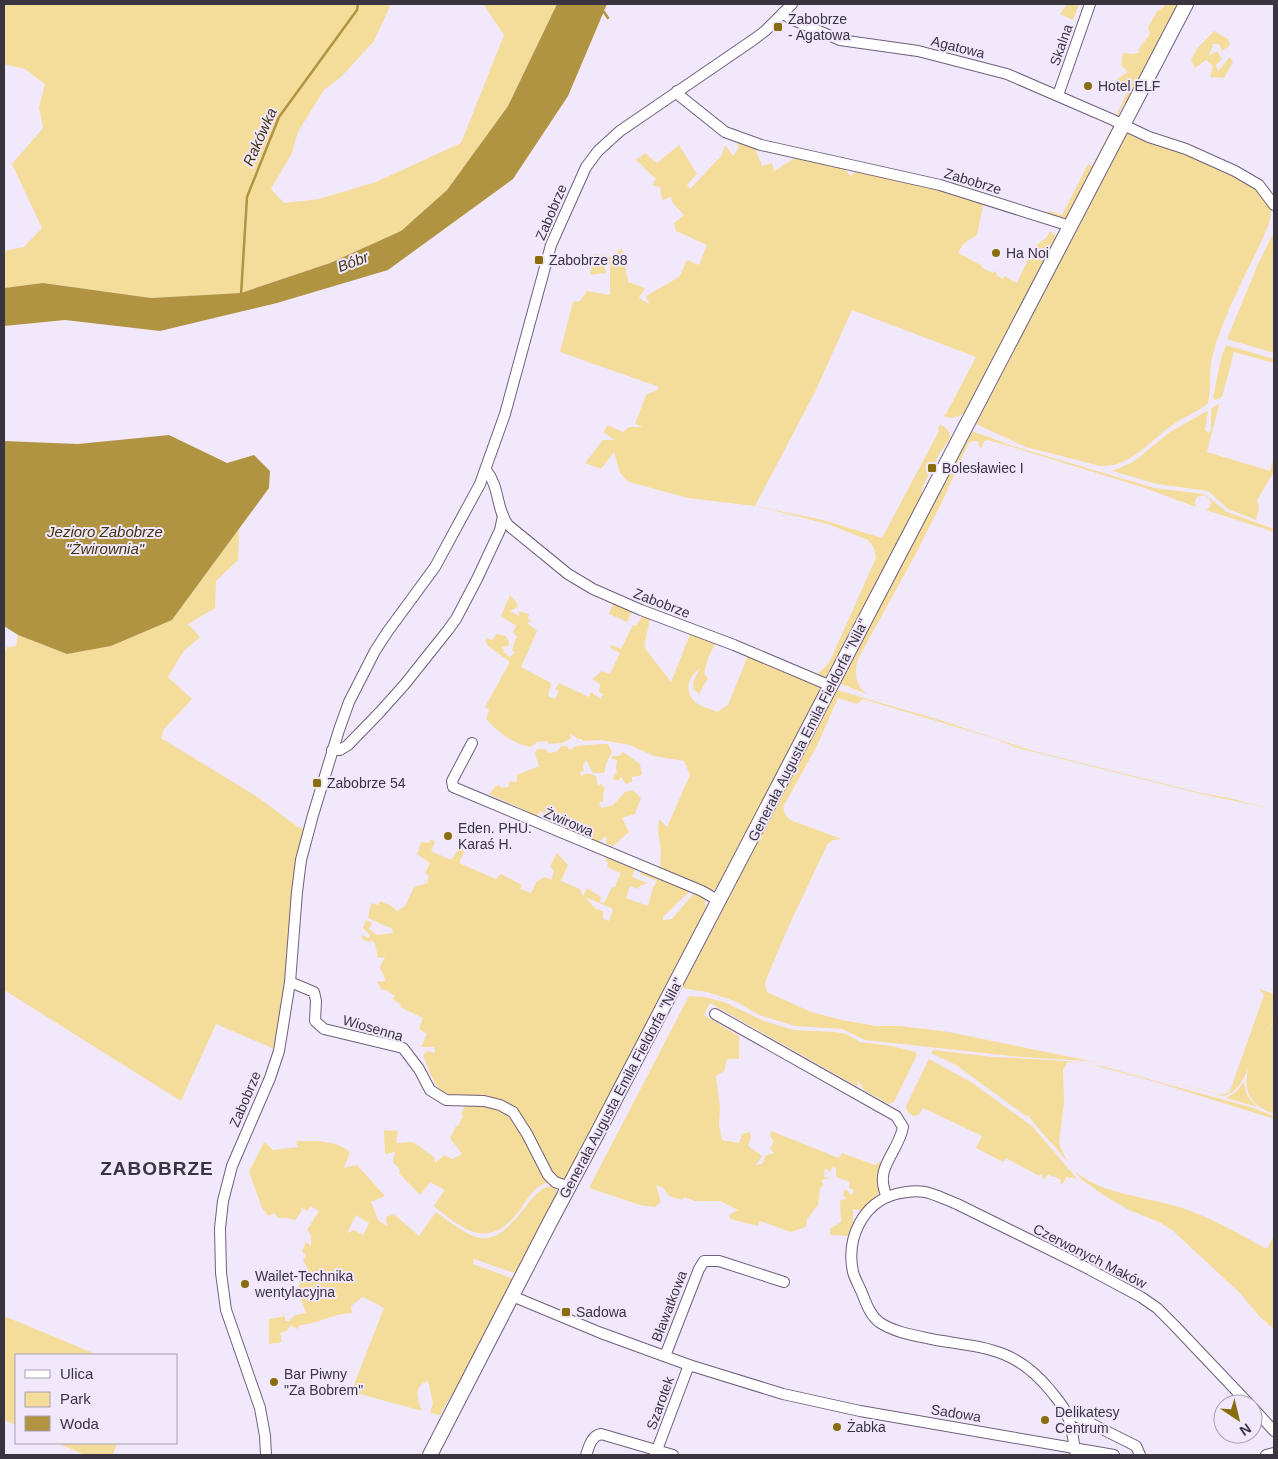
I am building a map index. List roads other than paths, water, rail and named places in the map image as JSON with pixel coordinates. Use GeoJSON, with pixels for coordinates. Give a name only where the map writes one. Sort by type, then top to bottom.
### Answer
{"type":"FeatureCollection","features":[{"type":"Feature","properties":{"kind":"main road","name":"Generała Augusta Emila Fieldorfa \"Nila\""},"geometry":{"type":"LineString","coordinates":[[430,1455],[1186,4]]}},
{"type":"Feature","properties":{"kind":"street","name":"Zabobrze"},"geometry":{"type":"LineString","coordinates":[[266,1455],[266,1436],[260,1408],[226,1310],[221,1273],[220,1228],[223,1202],[232,1166],[278,1055],[290,982],[301,860],[332,750],[349,702],[388,630],[435,567],[470,506],[486,470],[505,414],[551,245],[586,168],[607,141],[636,119],[753,40],[765,31],[792,4]]}},
{"type":"Feature","properties":{"kind":"street","name":"Skalna"},"geometry":{"type":"LineString","coordinates":[[1058,96],[1090,4]]}},
{"type":"Feature","properties":{"kind":"street","name":"Agatowa"},"geometry":{"type":"LineString","coordinates":[[783,13],[792,19],[840,40],[949,58],[1007,74],[1149,137],[1186,149],[1235,170],[1258,185],[1274,205]]}},
{"type":"Feature","properties":{"kind":"street","name":"Zabobrze"},"geometry":{"type":"LineString","coordinates":[[677,92],[714,124],[734,137],[940,185],[1070,226]]}},
{"type":"Feature","properties":{"kind":"street","name":"Zabobrze"},"geometry":{"type":"LineString","coordinates":[[486,470],[496,486],[503,516],[508,525],[568,574],[593,589],[641,610],[734,645],[830,686]]}},
{"type":"Feature","properties":{"kind":"street"},"geometry":{"type":"LineString","coordinates":[[332,750],[340,750],[348,745],[380,712],[448,630],[456,619],[477,579],[501,527],[503,516]]}},
{"type":"Feature","properties":{"kind":"street","name":"Żwirowa"},"geometry":{"type":"LineString","coordinates":[[472,744],[452,781],[453,787],[702,891],[719,901]]}},
{"type":"Feature","properties":{"kind":"street","name":"Wiosenna"},"geometry":{"type":"LineString","coordinates":[[290,982],[314,992],[316,1001],[315,1021],[324,1029],[403,1048],[419,1069],[430,1090],[446,1100],[484,1101],[500,1105],[512,1112],[527,1134],[548,1174],[556,1182],[568,1187]]}},
{"type":"Feature","properties":{"kind":"street"},"geometry":{"type":"LineString","coordinates":[[714,1014],[896,1116],[903,1127],[883,1172],[882,1186],[887,1197]]}},
{"type":"Feature","properties":{"kind":"street","name":"Czerwonych Maków"},"geometry":{"type":"LineString","coordinates":[[1075,1451],[1067,1414],[1038,1378],[1021,1362],[1009,1355],[992,1350],[893,1330],[878,1321],[869,1311],[854,1272],[852,1249],[859,1222],[872,1207],[887,1197],[911,1191],[928,1192],[957,1204],[1130,1290],[1156,1308],[1239,1394]]}},
{"type":"Feature","properties":{"kind":"street","name":"Bławatkowa"},"geometry":{"type":"LineString","coordinates":[[665,1356],[698,1268],[704,1261],[719,1261],[784,1282]]}},
{"type":"Feature","properties":{"kind":"street","name":"Sadowa"},"geometry":{"type":"LineString","coordinates":[[512,1296],[585,1327],[689,1365],[782,1394],[860,1411],[1075,1451],[1114,1455]]}},
{"type":"Feature","properties":{"kind":"street","name":"Szarotek"},"geometry":{"type":"LineString","coordinates":[[586,1455],[592,1440],[597,1434],[656,1453],[689,1365]]}},
{"type":"Feature","properties":{"kind":"street"},"geometry":{"type":"LineString","coordinates":[[1067,1414],[1076,1416],[1136,1446],[1140,1455]]}},
{"type":"Feature","properties":{"kind":"street"},"geometry":{"type":"LineString","coordinates":[[1263,1419],[1274,1431]]}},
{"type":"Feature","properties":{"kind":"street"},"geometry":{"type":"LineString","coordinates":[[656,1453],[673,1455]]}},
{"type":"Feature","properties":{"kind":"street"},"geometry":{"type":"LineString","coordinates":[[1266,1455],[1274,1453]]}},
{"type":"Feature","properties":{"kind":"water","name":"Bóbr"},"geometry":{"type":"Polygon","coordinates":[[[557,4],[607,4],[568,96],[513,179],[388,270],[277,303],[160,331],[65,320],[4,326],[4,288],[43,283],[151,298],[241,293],[330,263],[401,231],[447,190],[508,106],[557,4]]]}},
{"type":"Feature","properties":{"kind":"water","name":"Jezioro Zabobrze \"Żwirownia\""},"geometry":{"type":"Polygon","coordinates":[[[169,435],[227,463],[254,455],[270,471],[269,488],[172,620],[111,646],[67,654],[18,635],[4,626],[4,441],[78,444],[169,435]]]}},
{"type":"Feature","properties":{"kind":"waterway","name":"Rakówka"},"geometry":{"type":"LineString","coordinates":[[241,295],[247,197],[279,117],[357,10],[358,4]]}},
{"type":"Feature","properties":{"kind":"waterway"},"geometry":{"type":"LineString","coordinates":[[604,12],[608,18]]}},
{"type":"Feature","properties":{"kind":"place","name":"Zabobrze - Agatowa"},"geometry":{"type":"Point","coordinates":[778,27]}},
{"type":"Feature","properties":{"kind":"place","name":"Hotel ELF"},"geometry":{"type":"Point","coordinates":[1088,86]}},
{"type":"Feature","properties":{"kind":"place","name":"Ha Noi"},"geometry":{"type":"Point","coordinates":[996,253]}},
{"type":"Feature","properties":{"kind":"place","name":"Zabobrze 88"},"geometry":{"type":"Point","coordinates":[539,260]}},
{"type":"Feature","properties":{"kind":"place","name":"Bolesławiec I"},"geometry":{"type":"Point","coordinates":[932,468]}},
{"type":"Feature","properties":{"kind":"place","name":"Zabobrze 54"},"geometry":{"type":"Point","coordinates":[317,783]}},
{"type":"Feature","properties":{"kind":"place","name":"Eden. PHU. Karaś H."},"geometry":{"type":"Point","coordinates":[448,836]}},
{"type":"Feature","properties":{"kind":"place","name":"Wailet-Technika wentylacyjna"},"geometry":{"type":"Point","coordinates":[245,1284]}},
{"type":"Feature","properties":{"kind":"place","name":"Sadowa"},"geometry":{"type":"Point","coordinates":[566,1312]}},
{"type":"Feature","properties":{"kind":"place","name":"Bar Piwny \"Za Bobrem\""},"geometry":{"type":"Point","coordinates":[274,1382]}},
{"type":"Feature","properties":{"kind":"place","name":"Delikatesy Centrum"},"geometry":{"type":"Point","coordinates":[1045,1420]}},
{"type":"Feature","properties":{"kind":"place","name":"Żabka"},"geometry":{"type":"Point","coordinates":[837,1427]}},
{"type":"Feature","properties":{"kind":"district","name":"ZABOBRZE"},"geometry":{"type":"Point","coordinates":[157,1168]}}]}
